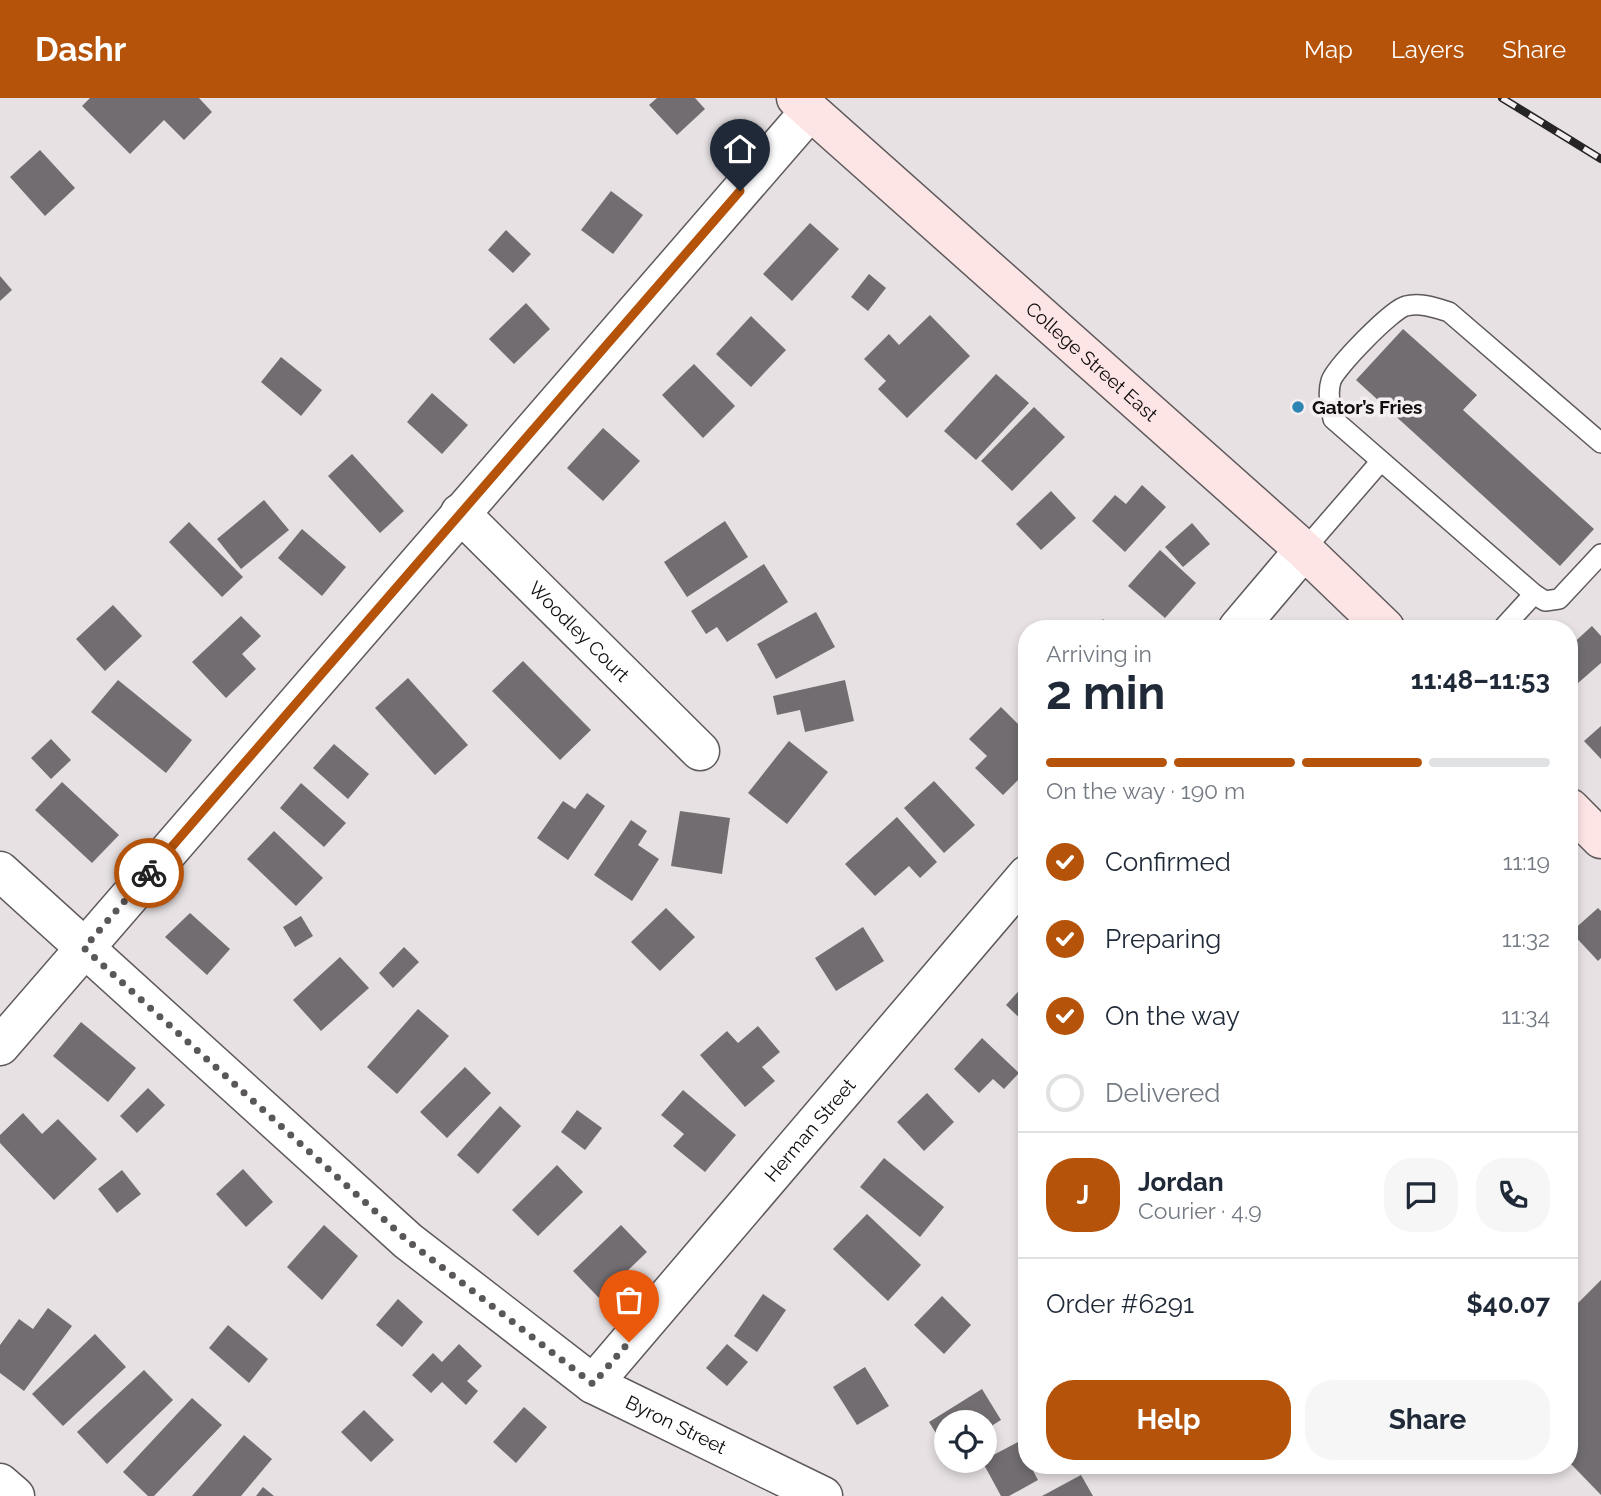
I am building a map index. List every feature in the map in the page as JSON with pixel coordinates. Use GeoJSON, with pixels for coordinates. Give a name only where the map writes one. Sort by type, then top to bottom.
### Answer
{"type":"FeatureCollection","features":[{"type":"Feature","properties":{"kind":"main road","name":"College Street East"},"geometry":{"type":"LineString","coordinates":[[803,104],[1304,550],[1377,620]]}},
{"type":"Feature","properties":{"kind":"main road"},"geometry":{"type":"LineString","coordinates":[[1578,816],[1601,839]]}},
{"type":"Feature","properties":{"kind":"street"},"geometry":{"type":"LineString","coordinates":[[0,1046],[460,513],[803,104]]}},
{"type":"Feature","properties":{"kind":"street","name":"Woodley Court"},"geometry":{"type":"LineString","coordinates":[[460,513],[700,751]]}},
{"type":"Feature","properties":{"kind":"street"},"geometry":{"type":"LineString","coordinates":[[1245,620],[1304,550]]}},
{"type":"Feature","properties":{"kind":"street","name":"Byron Street"},"geometry":{"type":"LineString","coordinates":[[0,871],[408,1241],[593,1384],[823,1496]]}},
{"type":"Feature","properties":{"kind":"street","name":"Herman Street"},"geometry":{"type":"LineString","coordinates":[[593,1384],[1018,886]]}},
{"type":"Feature","properties":{"kind":"street"},"geometry":{"type":"LineString","coordinates":[[0,1483],[15,1496]]}},
{"type":"Feature","properties":{"kind":"lane"},"geometry":{"type":"LineString","coordinates":[[1601,443],[1449,312],[1429,306],[1406,306],[1385,317],[1331,378],[1329,396],[1333,418],[1534,594],[1545,601],[1559,599],[1601,554]]}},
{"type":"Feature","properties":{"kind":"lane"},"geometry":{"type":"LineString","coordinates":[[1304,550],[1381,461]]}},
{"type":"Feature","properties":{"kind":"lane"},"geometry":{"type":"LineString","coordinates":[[1510,620],[1534,594]]}},
{"type":"Feature","properties":{"kind":"building"},"geometry":{"type":"Polygon","coordinates":[[[90,98],[199,98],[212,112],[184,140],[164,120],[130,154],[82,106],[90,98]]]}},
{"type":"Feature","properties":{"kind":"building"},"geometry":{"type":"Polygon","coordinates":[[[657,98],[695,98],[705,109],[677,135],[649,105],[657,98]]]}},
{"type":"Feature","properties":{"kind":"building"},"geometry":{"type":"Polygon","coordinates":[[[40,150],[75,188],[45,216],[10,177],[40,150]]]}},
{"type":"Feature","properties":{"kind":"building"},"geometry":{"type":"Polygon","coordinates":[[[611,191],[643,215],[613,254],[581,230],[611,191]]]}},
{"type":"Feature","properties":{"kind":"building"},"geometry":{"type":"Polygon","coordinates":[[[810,223],[839,249],[792,301],[763,274],[810,223]]]}},
{"type":"Feature","properties":{"kind":"building"},"geometry":{"type":"Polygon","coordinates":[[[506,230],[531,254],[513,273],[488,250],[506,230]]]}},
{"type":"Feature","properties":{"kind":"building"},"geometry":{"type":"Polygon","coordinates":[[[869,274],[886,288],[868,311],[851,297],[869,274]]]}},
{"type":"Feature","properties":{"kind":"building"},"geometry":{"type":"Polygon","coordinates":[[[0,276],[12,290],[0,301],[0,276]]]}},
{"type":"Feature","properties":{"kind":"building"},"geometry":{"type":"Polygon","coordinates":[[[526,303],[550,329],[514,364],[489,339],[526,303]]]}},
{"type":"Feature","properties":{"kind":"building"},"geometry":{"type":"Polygon","coordinates":[[[930,315],[970,356],[907,418],[878,389],[886,381],[864,359],[889,334],[899,345],[930,315]]]}},
{"type":"Feature","properties":{"kind":"building"},"geometry":{"type":"Polygon","coordinates":[[[751,316],[786,350],[751,387],[716,354],[751,316]]]}},
{"type":"Feature","properties":{"kind":"building"},"geometry":{"type":"Polygon","coordinates":[[[1403,329],[1477,395],[1463,410],[1594,529],[1560,566],[1356,380],[1403,329]]]}},
{"type":"Feature","properties":{"kind":"building"},"geometry":{"type":"Polygon","coordinates":[[[281,357],[322,390],[301,416],[261,382],[281,357]]]}},
{"type":"Feature","properties":{"kind":"building"},"geometry":{"type":"Polygon","coordinates":[[[694,364],[735,406],[703,438],[662,395],[694,364]]]}},
{"type":"Feature","properties":{"kind":"building"},"geometry":{"type":"Polygon","coordinates":[[[996,374],[1029,403],[976,460],[944,431],[996,374]]]}},
{"type":"Feature","properties":{"kind":"building"},"geometry":{"type":"Polygon","coordinates":[[[432,393],[468,425],[442,454],[407,422],[432,393]]]}},
{"type":"Feature","properties":{"kind":"building"},"geometry":{"type":"Polygon","coordinates":[[[1034,407],[1065,437],[1012,491],[981,461],[1034,407]]]}},
{"type":"Feature","properties":{"kind":"building"},"geometry":{"type":"Polygon","coordinates":[[[603,428],[640,461],[603,501],[567,468],[603,428]]]}},
{"type":"Feature","properties":{"kind":"building"},"geometry":{"type":"Polygon","coordinates":[[[352,454],[404,511],[380,533],[328,476],[352,454]]]}},
{"type":"Feature","properties":{"kind":"building"},"geometry":{"type":"Polygon","coordinates":[[[1142,485],[1166,507],[1125,552],[1092,521],[1115,495],[1126,504],[1142,485]]]}},
{"type":"Feature","properties":{"kind":"building"},"geometry":{"type":"Polygon","coordinates":[[[1051,491],[1076,518],[1041,550],[1016,524],[1051,491]]]}},
{"type":"Feature","properties":{"kind":"building"},"geometry":{"type":"Polygon","coordinates":[[[264,500],[289,530],[241,569],[217,539],[264,500]]]}},
{"type":"Feature","properties":{"kind":"building"},"geometry":{"type":"Polygon","coordinates":[[[725,521],[748,557],[687,597],[664,562],[725,521]]]}},
{"type":"Feature","properties":{"kind":"building"},"geometry":{"type":"Polygon","coordinates":[[[189,522],[243,577],[222,597],[169,542],[189,522]]]}},
{"type":"Feature","properties":{"kind":"building"},"geometry":{"type":"Polygon","coordinates":[[[1192,523],[1210,544],[1183,567],[1165,547],[1192,523]]]}},
{"type":"Feature","properties":{"kind":"building"},"geometry":{"type":"Polygon","coordinates":[[[302,529],[346,567],[322,596],[278,558],[302,529]]]}},
{"type":"Feature","properties":{"kind":"building"},"geometry":{"type":"Polygon","coordinates":[[[1160,550],[1196,583],[1165,618],[1128,586],[1160,550]]]}},
{"type":"Feature","properties":{"kind":"building"},"geometry":{"type":"Polygon","coordinates":[[[764,564],[788,602],[727,642],[717,627],[706,634],[691,611],[764,564]]]}},
{"type":"Feature","properties":{"kind":"building"},"geometry":{"type":"Polygon","coordinates":[[[113,605],[142,636],[105,671],[76,639],[113,605]]]}},
{"type":"Feature","properties":{"kind":"building"},"geometry":{"type":"Polygon","coordinates":[[[816,612],[835,647],[776,679],[757,644],[816,612]]]}},
{"type":"Feature","properties":{"kind":"building"},"geometry":{"type":"Polygon","coordinates":[[[241,616],[261,636],[242,654],[256,669],[226,698],[192,662],[241,616]]]}},
{"type":"Feature","properties":{"kind":"building"},"geometry":{"type":"Polygon","coordinates":[[[1592,626],[1601,636],[1601,663],[1578,683],[1578,639],[1592,626]]]}},
{"type":"Feature","properties":{"kind":"building"},"geometry":{"type":"Polygon","coordinates":[[[523,661],[591,730],[560,760],[492,691],[523,661]]]}},
{"type":"Feature","properties":{"kind":"building"},"geometry":{"type":"Polygon","coordinates":[[[408,678],[468,745],[435,775],[375,708],[408,678]]]}},
{"type":"Feature","properties":{"kind":"building"},"geometry":{"type":"Polygon","coordinates":[[[118,680],[192,740],[166,773],[91,712],[118,680]]]}},
{"type":"Feature","properties":{"kind":"building"},"geometry":{"type":"Polygon","coordinates":[[[845,680],[854,721],[805,732],[800,710],[777,715],[773,696],[845,680]]]}},
{"type":"Feature","properties":{"kind":"building"},"geometry":{"type":"Polygon","coordinates":[[[1001,707],[1018,724],[1018,780],[1003,795],[975,768],[987,756],[969,739],[1001,707]]]}},
{"type":"Feature","properties":{"kind":"building"},"geometry":{"type":"Polygon","coordinates":[[[1601,726],[1601,759],[1584,741],[1601,726]]]}},
{"type":"Feature","properties":{"kind":"building"},"geometry":{"type":"Polygon","coordinates":[[[51,739],[71,760],[51,779],[31,758],[51,739]]]}},
{"type":"Feature","properties":{"kind":"building"},"geometry":{"type":"Polygon","coordinates":[[[789,741],[828,772],[787,824],[748,793],[789,741]]]}},
{"type":"Feature","properties":{"kind":"building"},"geometry":{"type":"Polygon","coordinates":[[[334,744],[369,774],[348,799],[313,768],[334,744]]]}},
{"type":"Feature","properties":{"kind":"building"},"geometry":{"type":"Polygon","coordinates":[[[934,781],[975,825],[944,853],[904,808],[934,781]]]}},
{"type":"Feature","properties":{"kind":"building"},"geometry":{"type":"Polygon","coordinates":[[[62,782],[119,835],[92,863],[35,810],[62,782]]]}},
{"type":"Feature","properties":{"kind":"building"},"geometry":{"type":"Polygon","coordinates":[[[301,783],[346,823],[324,847],[280,808],[301,783]]]}},
{"type":"Feature","properties":{"kind":"building"},"geometry":{"type":"Polygon","coordinates":[[[587,793],[605,806],[568,860],[537,838],[563,801],[575,809],[587,793]]]}},
{"type":"Feature","properties":{"kind":"building"},"geometry":{"type":"Polygon","coordinates":[[[680,811],[730,818],[722,874],[671,866],[680,811]]]}},
{"type":"Feature","properties":{"kind":"building"},"geometry":{"type":"Polygon","coordinates":[[[897,817],[937,862],[920,878],[909,866],[875,896],[845,864],[897,817]]]}},
{"type":"Feature","properties":{"kind":"building"},"geometry":{"type":"Polygon","coordinates":[[[631,820],[647,831],[638,845],[659,859],[632,901],[594,875],[631,820]]]}},
{"type":"Feature","properties":{"kind":"building"},"geometry":{"type":"Polygon","coordinates":[[[274,831],[323,878],[296,906],[247,859],[274,831]]]}},
{"type":"Feature","properties":{"kind":"building"},"geometry":{"type":"Polygon","coordinates":[[[666,908],[695,937],[660,971],[631,942],[666,908]]]}},
{"type":"Feature","properties":{"kind":"building"},"geometry":{"type":"Polygon","coordinates":[[[1598,908],[1601,911],[1601,958],[1598,961],[1578,940],[1578,926],[1598,908]]]}},
{"type":"Feature","properties":{"kind":"building"},"geometry":{"type":"Polygon","coordinates":[[[190,913],[230,949],[207,975],[165,937],[190,913]]]}},
{"type":"Feature","properties":{"kind":"building"},"geometry":{"type":"Polygon","coordinates":[[[301,916],[313,936],[295,947],[283,927],[301,916]]]}},
{"type":"Feature","properties":{"kind":"building"},"geometry":{"type":"Polygon","coordinates":[[[863,927],[884,961],[836,991],[815,958],[863,927]]]}},
{"type":"Feature","properties":{"kind":"building"},"geometry":{"type":"Polygon","coordinates":[[[404,947],[419,962],[393,988],[379,973],[404,947]]]}},
{"type":"Feature","properties":{"kind":"building"},"geometry":{"type":"Polygon","coordinates":[[[340,957],[369,988],[321,1031],[293,1000],[340,957]]]}},
{"type":"Feature","properties":{"kind":"building"},"geometry":{"type":"Polygon","coordinates":[[[1018,992],[1018,1016],[1006,1005],[1018,992]]]}},
{"type":"Feature","properties":{"kind":"building"},"geometry":{"type":"Polygon","coordinates":[[[418,1009],[449,1036],[397,1094],[367,1067],[418,1009]]]}},
{"type":"Feature","properties":{"kind":"building"},"geometry":{"type":"Polygon","coordinates":[[[81,1022],[136,1068],[108,1102],[53,1056],[81,1022]]]}},
{"type":"Feature","properties":{"kind":"building"},"geometry":{"type":"Polygon","coordinates":[[[758,1026],[780,1052],[762,1067],[775,1081],[745,1107],[700,1055],[727,1031],[738,1043],[758,1026]]]}},
{"type":"Feature","properties":{"kind":"building"},"geometry":{"type":"Polygon","coordinates":[[[982,1038],[1018,1074],[1004,1089],[993,1079],[979,1093],[954,1069],[982,1038]]]}},
{"type":"Feature","properties":{"kind":"building"},"geometry":{"type":"Polygon","coordinates":[[[465,1067],[491,1093],[447,1138],[420,1112],[465,1067]]]}},
{"type":"Feature","properties":{"kind":"building"},"geometry":{"type":"Polygon","coordinates":[[[148,1088],[165,1105],[137,1133],[120,1116],[148,1088]]]}},
{"type":"Feature","properties":{"kind":"building"},"geometry":{"type":"Polygon","coordinates":[[[683,1090],[736,1135],[705,1172],[673,1146],[684,1134],[661,1115],[683,1090]]]}},
{"type":"Feature","properties":{"kind":"building"},"geometry":{"type":"Polygon","coordinates":[[[927,1093],[954,1122],[924,1151],[897,1122],[927,1093]]]}},
{"type":"Feature","properties":{"kind":"building"},"geometry":{"type":"Polygon","coordinates":[[[500,1106],[521,1126],[478,1174],[457,1155],[500,1106]]]}},
{"type":"Feature","properties":{"kind":"building"},"geometry":{"type":"Polygon","coordinates":[[[577,1110],[602,1128],[585,1150],[561,1132],[577,1110]]]}},
{"type":"Feature","properties":{"kind":"building"},"geometry":{"type":"Polygon","coordinates":[[[23,1113],[42,1134],[58,1119],[97,1159],[54,1200],[0,1143],[0,1135],[23,1113]]]}},
{"type":"Feature","properties":{"kind":"building"},"geometry":{"type":"Polygon","coordinates":[[[884,1158],[944,1207],[920,1237],[860,1187],[884,1158]]]}},
{"type":"Feature","properties":{"kind":"building"},"geometry":{"type":"Polygon","coordinates":[[[557,1165],[583,1192],[538,1236],[512,1210],[557,1165]]]}},
{"type":"Feature","properties":{"kind":"building"},"geometry":{"type":"Polygon","coordinates":[[[243,1169],[273,1202],[246,1227],[216,1194],[243,1169]]]}},
{"type":"Feature","properties":{"kind":"building"},"geometry":{"type":"Polygon","coordinates":[[[122,1170],[141,1194],[117,1213],[98,1189],[122,1170]]]}},
{"type":"Feature","properties":{"kind":"building"},"geometry":{"type":"Polygon","coordinates":[[[867,1214],[921,1265],[888,1301],[833,1249],[867,1214]]]}},
{"type":"Feature","properties":{"kind":"building"},"geometry":{"type":"Polygon","coordinates":[[[324,1225],[358,1256],[322,1300],[287,1267],[324,1225]]]}},
{"type":"Feature","properties":{"kind":"building"},"geometry":{"type":"Polygon","coordinates":[[[621,1225],[647,1252],[599,1298],[573,1271],[621,1225]]]}},
{"type":"Feature","properties":{"kind":"building"},"geometry":{"type":"Polygon","coordinates":[[[1601,1280],[1601,1495],[1578,1471],[1578,1303],[1601,1280]]]}},
{"type":"Feature","properties":{"kind":"building"},"geometry":{"type":"Polygon","coordinates":[[[763,1294],[786,1310],[757,1352],[734,1336],[763,1294]]]}},
{"type":"Feature","properties":{"kind":"building"},"geometry":{"type":"Polygon","coordinates":[[[942,1296],[971,1325],[944,1354],[914,1325],[942,1296]]]}},
{"type":"Feature","properties":{"kind":"building"},"geometry":{"type":"Polygon","coordinates":[[[398,1299],[423,1322],[402,1347],[376,1325],[398,1299]]]}},
{"type":"Feature","properties":{"kind":"building"},"geometry":{"type":"Polygon","coordinates":[[[48,1308],[72,1326],[24,1391],[0,1373],[0,1345],[19,1319],[33,1329],[48,1308]]]}},
{"type":"Feature","properties":{"kind":"building"},"geometry":{"type":"Polygon","coordinates":[[[228,1325],[268,1359],[249,1383],[209,1348],[228,1325]]]}},
{"type":"Feature","properties":{"kind":"building"},"geometry":{"type":"Polygon","coordinates":[[[95,1334],[126,1367],[63,1426],[32,1394],[95,1334]]]}},
{"type":"Feature","properties":{"kind":"building"},"geometry":{"type":"Polygon","coordinates":[[[459,1344],[482,1366],[467,1381],[478,1391],[466,1405],[442,1382],[431,1393],[412,1375],[433,1353],[442,1362],[459,1344]]]}},
{"type":"Feature","properties":{"kind":"building"},"geometry":{"type":"Polygon","coordinates":[[[727,1344],[748,1362],[727,1386],[706,1368],[727,1344]]]}},
{"type":"Feature","properties":{"kind":"building"},"geometry":{"type":"Polygon","coordinates":[[[865,1367],[889,1406],[857,1425],[833,1387],[865,1367]]]}},
{"type":"Feature","properties":{"kind":"building"},"geometry":{"type":"Polygon","coordinates":[[[144,1370],[173,1400],[107,1464],[77,1432],[144,1370]]]}},
{"type":"Feature","properties":{"kind":"building"},"geometry":{"type":"Polygon","coordinates":[[[982,1389],[995,1410],[948,1410],[982,1389]]]}},
{"type":"Feature","properties":{"kind":"building"},"geometry":{"type":"Polygon","coordinates":[[[192,1398],[222,1425],[154,1496],[148,1496],[123,1472],[192,1398]]]}},
{"type":"Feature","properties":{"kind":"building"},"geometry":{"type":"Polygon","coordinates":[[[524,1407],[547,1427],[516,1463],[493,1442],[524,1407]]]}},
{"type":"Feature","properties":{"kind":"building"},"geometry":{"type":"Polygon","coordinates":[[[364,1410],[394,1440],[371,1462],[341,1432],[364,1410]]]}},
{"type":"Feature","properties":{"kind":"building"},"geometry":{"type":"Polygon","coordinates":[[[244,1435],[272,1459],[241,1496],[192,1496],[244,1435]]]}},
{"type":"Feature","properties":{"kind":"building"},"geometry":{"type":"Polygon","coordinates":[[[1018,1442],[1018,1474],[1035,1474],[1038,1480],[1009,1496],[1001,1496],[989,1473],[997,1473],[997,1453],[1018,1442]]]}},
{"type":"Feature","properties":{"kind":"building"},"geometry":{"type":"Polygon","coordinates":[[[1081,1475],[1093,1496],[1042,1496],[1081,1475]]]}},
{"type":"Feature","properties":{"kind":"building"},"geometry":{"type":"Polygon","coordinates":[[[263,1487],[274,1496],[256,1496],[263,1487]]]}},
{"type":"Feature","properties":{"kind":"railway"},"geometry":{"type":"LineString","coordinates":[[1502,98],[1601,159]]}},
{"type":"Feature","properties":{"kind":"way so far"},"geometry":{"type":"LineString","coordinates":[[149,873],[84,948],[408,1241],[593,1384],[629,1342]]}},
{"type":"Feature","properties":{"kind":"place","name":"Gator’s Fries"},"geometry":{"type":"Point","coordinates":[1298,407]}},
{"type":"Feature","properties":{"kind":"route"},"geometry":{"type":"LineString","coordinates":[[149,873],[740,191]]}}]}
